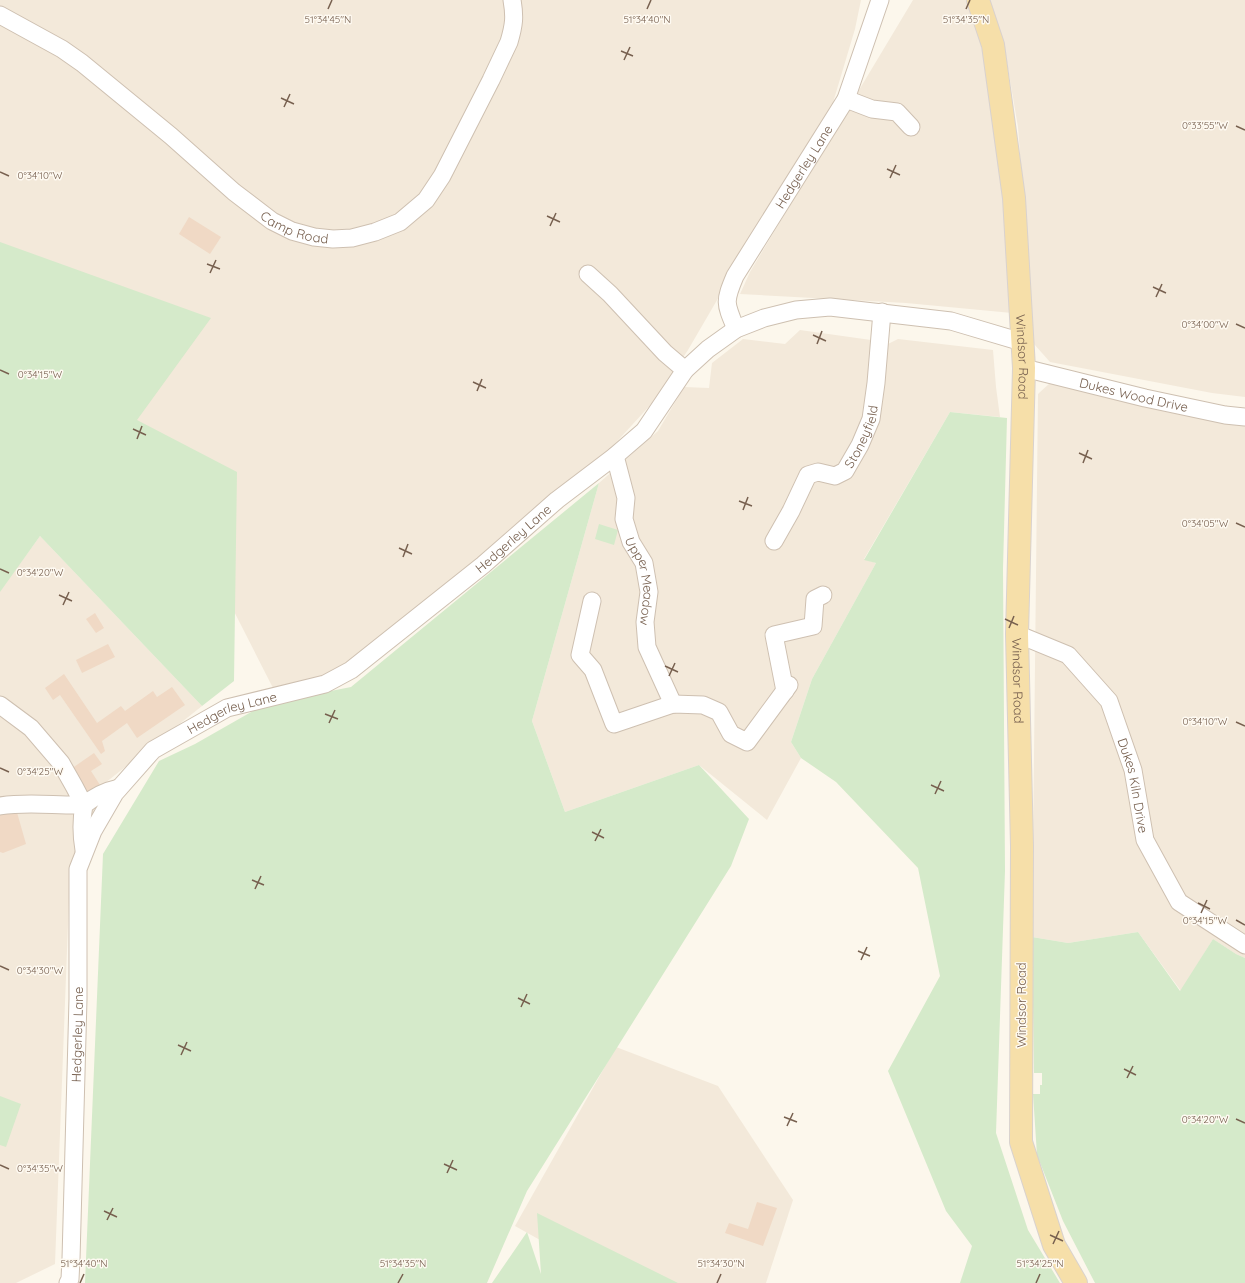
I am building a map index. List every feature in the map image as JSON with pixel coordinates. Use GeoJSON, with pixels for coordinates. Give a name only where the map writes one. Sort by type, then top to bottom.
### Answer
{"type":"FeatureCollection","features":[{"type":"Feature","properties":{"kind":"main road","name":"Windsor Road"},"geometry":{"type":"LineString","coordinates":[[978,0],[993,45],[1014,198],[1024,368],[1017,634],[1022,846],[1021,1142],[1054,1245],[1076,1283]]}},
{"type":"Feature","properties":{"kind":"street","name":"Camp Road"},"geometry":{"type":"LineString","coordinates":[[0,15],[62,49],[82,63],[165,131],[234,192],[272,221],[292,231],[314,237],[333,239],[352,238],[375,232],[400,222],[432,193],[468,126],[509,42],[514,26],[512,0]]}},
{"type":"Feature","properties":{"kind":"street","name":"Hedgerley Lane"},"geometry":{"type":"LineString","coordinates":[[736,329],[727,307],[728,293],[735,276],[846,99],[880,0]]}},
{"type":"Feature","properties":{"kind":"street"},"geometry":{"type":"LineString","coordinates":[[846,99],[872,110],[897,112],[911,127]]}},
{"type":"Feature","properties":{"kind":"street"},"geometry":{"type":"LineString","coordinates":[[588,274],[610,294],[665,353],[685,370]]}},
{"type":"Feature","properties":{"kind":"street","name":"Hedgerley Lane"},"geometry":{"type":"LineString","coordinates":[[68,1283],[70,1279],[71,1259],[78,999],[78,869],[93,831],[115,793],[153,750],[228,708],[325,684],[351,670],[483,565],[557,500],[615,456],[644,431],[685,370],[708,349],[736,329],[764,318],[796,310],[830,307],[882,312],[951,322],[1022,342]]}},
{"type":"Feature","properties":{"kind":"street","name":"Stoneyfield"},"geometry":{"type":"LineString","coordinates":[[774,541],[808,475],[818,472],[835,476],[844,471],[860,445],[871,418],[876,383],[882,312]]}},
{"type":"Feature","properties":{"kind":"street","name":"Dukes Wood Drive"},"geometry":{"type":"LineString","coordinates":[[1024,368],[1145,398],[1225,415],[1245,417]]}},
{"type":"Feature","properties":{"kind":"street","name":"Upper Meadow"},"geometry":{"type":"LineString","coordinates":[[615,456],[626,498],[624,520],[631,542],[644,563],[649,592],[645,622],[647,647],[673,704]]}},
{"type":"Feature","properties":{"kind":"street"},"geometry":{"type":"LineString","coordinates":[[592,601],[580,655],[593,670],[614,724],[673,704],[703,705],[719,712],[731,734],[747,742],[787,688],[774,635],[813,626],[815,599],[824,595]]}},
{"type":"Feature","properties":{"kind":"street","name":"Dukes Kiln Drive"},"geometry":{"type":"LineString","coordinates":[[1017,634],[1068,655],[1109,701],[1133,770],[1145,840],[1179,902],[1245,945]]}},
{"type":"Feature","properties":{"kind":"street"},"geometry":{"type":"LineString","coordinates":[[0,705],[30,728],[60,763],[84,805]]}},
{"type":"Feature","properties":{"kind":"street"},"geometry":{"type":"LineString","coordinates":[[84,852],[81,834],[81,820],[84,805],[93,797],[108,790],[119,788]]}},
{"type":"Feature","properties":{"kind":"street"},"geometry":{"type":"LineString","coordinates":[[0,806],[29,803],[68,806],[84,805]]}},
{"type":"Feature","properties":{"kind":"shaded area"},"geometry":{"type":"Polygon","coordinates":[[[0,0],[861,0],[855,29],[829,116],[738,264],[688,350],[654,401],[600,460],[340,672],[273,688],[217,578],[0,271],[0,0]]]}},
{"type":"Feature","properties":{"kind":"shaded area"},"geometry":{"type":"Polygon","coordinates":[[[913,0],[968,0],[974,11],[992,100],[1013,294],[1012,313],[906,303],[740,294],[750,272],[913,0]]]}},
{"type":"Feature","properties":{"kind":"shaded area"},"geometry":{"type":"Polygon","coordinates":[[[989,0],[1245,0],[1245,397],[1212,393],[1050,362],[1034,344],[1018,127],[1003,39],[989,0]]]}},
{"type":"Feature","properties":{"kind":"shaded area"},"geometry":{"type":"Polygon","coordinates":[[[800,330],[871,340],[869,368],[886,362],[888,344],[898,339],[993,350],[1000,417],[950,412],[864,559],[876,563],[812,679],[791,742],[801,758],[767,820],[699,765],[565,812],[532,721],[599,483],[658,431],[684,387],[709,388],[712,363],[743,339],[785,344],[800,330]]]}},
{"type":"Feature","properties":{"kind":"shaded area"},"geometry":{"type":"Polygon","coordinates":[[[1050,383],[1167,412],[1245,425],[1245,958],[1213,939],[1181,991],[1138,932],[1068,943],[1032,937],[1038,394],[1050,383]]]}},
{"type":"Feature","properties":{"kind":"shaded area"},"geometry":{"type":"Polygon","coordinates":[[[40,536],[202,706],[105,783],[70,872],[55,1264],[16,1283],[0,1283],[0,591],[40,536]]]}},
{"type":"Feature","properties":{"kind":"shaded area"},"geometry":{"type":"Polygon","coordinates":[[[616,1047],[718,1086],[793,1200],[766,1283],[617,1283],[515,1226],[616,1047]]]}},
{"type":"Feature","properties":{"kind":"green space"},"geometry":{"type":"Polygon","coordinates":[[[0,242],[211,318],[137,420],[237,472],[234,681],[202,706],[40,536],[0,592],[0,242]]]}},
{"type":"Feature","properties":{"kind":"green space"},"geometry":{"type":"Polygon","coordinates":[[[950,412],[1007,418],[1003,569],[1005,871],[996,1133],[1028,1230],[1060,1283],[960,1283],[972,1246],[946,1211],[888,1071],[940,976],[918,868],[836,782],[801,758],[791,742],[812,679],[876,563],[864,560],[950,412]]]}},
{"type":"Feature","properties":{"kind":"green space"},"geometry":{"type":"Polygon","coordinates":[[[599,483],[532,721],[565,812],[699,765],[749,819],[731,866],[527,1191],[487,1283],[85,1283],[103,854],[159,761],[195,744],[265,704],[351,687],[599,483]]]}},
{"type":"Feature","properties":{"kind":"green space"},"geometry":{"type":"Polygon","coordinates":[[[599,524],[618,530],[614,545],[595,539],[599,524]]]}},
{"type":"Feature","properties":{"kind":"green space"},"geometry":{"type":"Polygon","coordinates":[[[1138,932],[1180,991],[1213,939],[1245,958],[1245,1283],[1095,1283],[1063,1221],[1037,1155],[1033,1094],[1040,1094],[1042,1073],[1034,1073],[1032,937],[1068,943],[1138,932]]]}},
{"type":"Feature","properties":{"kind":"green space"},"geometry":{"type":"Polygon","coordinates":[[[0,1096],[21,1104],[6,1147],[0,1145],[0,1096]]]}},
{"type":"Feature","properties":{"kind":"green space"},"geometry":{"type":"Polygon","coordinates":[[[537,1213],[678,1283],[492,1283],[527,1232],[541,1274],[537,1213]]]}},
{"type":"Feature","properties":{"kind":"building"},"geometry":{"type":"Polygon","coordinates":[[[189,217],[221,237],[210,254],[179,234],[189,217]]]}},
{"type":"Feature","properties":{"kind":"building"},"geometry":{"type":"Polygon","coordinates":[[[95,613],[104,628],[96,633],[86,619],[95,613]]]}},
{"type":"Feature","properties":{"kind":"building"},"geometry":{"type":"Polygon","coordinates":[[[108,644],[115,657],[82,673],[76,660],[108,644]]]}},
{"type":"Feature","properties":{"kind":"building"},"geometry":{"type":"Polygon","coordinates":[[[64,674],[97,723],[121,706],[125,711],[153,691],[157,697],[172,687],[185,705],[137,738],[127,723],[102,741],[105,751],[101,754],[60,695],[53,700],[45,688],[64,674]]]}},
{"type":"Feature","properties":{"kind":"building"},"geometry":{"type":"Polygon","coordinates":[[[94,753],[102,764],[91,771],[100,785],[87,793],[71,769],[94,753]]]}},
{"type":"Feature","properties":{"kind":"building"},"geometry":{"type":"Polygon","coordinates":[[[16,809],[26,844],[3,853],[0,852],[0,813],[16,809]]]}},
{"type":"Feature","properties":{"kind":"building"},"geometry":{"type":"Polygon","coordinates":[[[757,1202],[777,1208],[763,1246],[725,1233],[729,1223],[748,1229],[757,1202]]]}}]}
